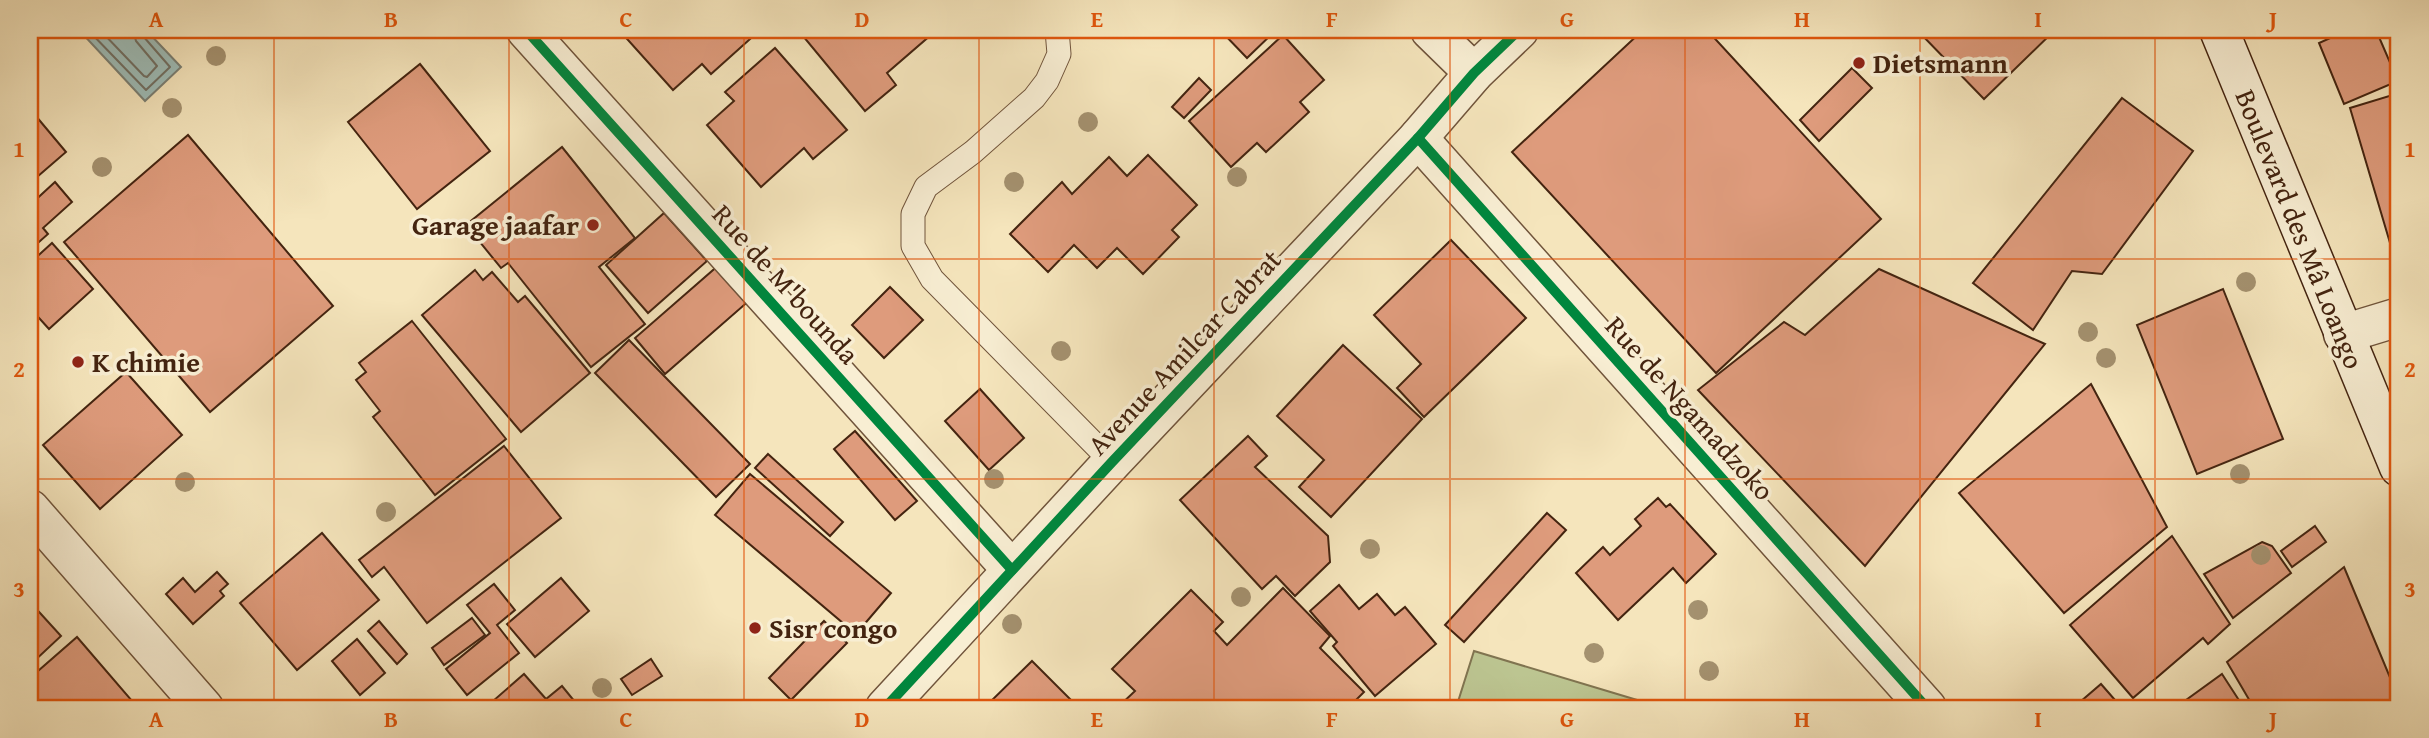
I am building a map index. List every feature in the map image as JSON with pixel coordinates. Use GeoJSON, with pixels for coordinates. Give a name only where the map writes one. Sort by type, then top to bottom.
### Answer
{"type":"FeatureCollection","features":[{"type":"Feature","properties":{"kind":"street","name":"Rue de M'bounda"},"geometry":{"type":"LineString","coordinates":[[526,30],[1012,570]]}},
{"type":"Feature","properties":{"kind":"street"},"geometry":{"type":"LineString","coordinates":[[1430,30],[1474,73]]}},
{"type":"Feature","properties":{"kind":"street","name":"Avenue Amilcar Cabrat"},"geometry":{"type":"LineString","coordinates":[[885,708],[1111,462],[1418,138],[1474,73],[1519,30]]}},
{"type":"Feature","properties":{"kind":"street","name":"Boulevard des Mâ Loango"},"geometry":{"type":"LineString","coordinates":[[2219,30],[2399,467]]}},
{"type":"Feature","properties":{"kind":"street","name":"Rue de Ngamadzoko"},"geometry":{"type":"LineString","coordinates":[[1418,138],[1927,708]]}},
{"type":"Feature","properties":{"kind":"street"},"geometry":{"type":"LineString","coordinates":[[2343,334],[2399,317]]}},
{"type":"Feature","properties":{"kind":"street"},"geometry":{"type":"LineString","coordinates":[[30,509],[204,708]]}},
{"type":"Feature","properties":{"kind":"lane"},"geometry":{"type":"LineString","coordinates":[[1057,30],[1059,54],[1047,81],[1034,98],[972,152],[926,187],[913,214],[914,246],[932,279],[1111,462]]}},
{"type":"Feature","properties":{"kind":"green space"},"geometry":{"type":"Polygon","coordinates":[[[1474,651],[1647,703],[1645,708],[1456,708],[1474,651]]]}},
{"type":"Feature","properties":{"kind":"water"},"geometry":{"type":"Polygon","coordinates":[[[79,30],[146,30],[181,67],[145,101],[79,30]]]}},
{"type":"Feature","properties":{"kind":"building"},"geometry":{"type":"Polygon","coordinates":[[[619,30],[759,31],[711,74],[702,64],[673,90],[619,30]]]}},
{"type":"Feature","properties":{"kind":"building"},"geometry":{"type":"Polygon","coordinates":[[[798,30],[929,30],[932,34],[887,73],[896,85],[865,111],[798,30]]]}},
{"type":"Feature","properties":{"kind":"building"},"geometry":{"type":"Polygon","coordinates":[[[1220,30],[1276,30],[1247,58],[1220,30]]]}},
{"type":"Feature","properties":{"kind":"building"},"geometry":{"type":"Polygon","coordinates":[[[1643,30],[1707,30],[1881,219],[1716,373],[1512,152],[1643,30]]]}},
{"type":"Feature","properties":{"kind":"building"},"geometry":{"type":"Polygon","coordinates":[[[1917,30],[2055,30],[1984,99],[1917,30]]]}},
{"type":"Feature","properties":{"kind":"building"},"geometry":{"type":"Polygon","coordinates":[[[2348,30],[2376,30],[2398,81],[2344,104],[2319,43],[2348,30]]]}},
{"type":"Feature","properties":{"kind":"building"},"geometry":{"type":"Polygon","coordinates":[[[1283,35],[1324,80],[1300,102],[1309,112],[1266,152],[1257,143],[1231,167],[1189,121],[1283,35]]]}},
{"type":"Feature","properties":{"kind":"building"},"geometry":{"type":"Polygon","coordinates":[[[775,48],[847,130],[813,159],[804,148],[761,187],[707,125],[734,101],[725,92],[775,48]]]}},
{"type":"Feature","properties":{"kind":"building"},"geometry":{"type":"Polygon","coordinates":[[[420,64],[490,151],[417,209],[348,122],[420,64]]]}},
{"type":"Feature","properties":{"kind":"building"},"geometry":{"type":"Polygon","coordinates":[[[1852,68],[1872,88],[1819,141],[1800,120],[1852,68]]]}},
{"type":"Feature","properties":{"kind":"building"},"geometry":{"type":"Polygon","coordinates":[[[1199,78],[1211,90],[1184,118],[1172,107],[1199,78]]]}},
{"type":"Feature","properties":{"kind":"building"},"geometry":{"type":"Polygon","coordinates":[[[2399,93],[2399,251],[2393,253],[2350,108],[2399,93]]]}},
{"type":"Feature","properties":{"kind":"building"},"geometry":{"type":"Polygon","coordinates":[[[2122,98],[2193,151],[2102,274],[2072,271],[2033,330],[1973,283],[2122,98]]]}},
{"type":"Feature","properties":{"kind":"building"},"geometry":{"type":"Polygon","coordinates":[[[30,109],[66,152],[30,183],[30,109]]]}},
{"type":"Feature","properties":{"kind":"building"},"geometry":{"type":"Polygon","coordinates":[[[188,135],[333,306],[210,412],[64,242],[188,135]]]}},
{"type":"Feature","properties":{"kind":"building"},"geometry":{"type":"Polygon","coordinates":[[[562,147],[635,238],[599,267],[645,324],[591,367],[508,263],[501,268],[466,225],[562,147]]]}},
{"type":"Feature","properties":{"kind":"building"},"geometry":{"type":"Polygon","coordinates":[[[1148,155],[1197,205],[1172,230],[1179,237],[1143,274],[1117,248],[1097,268],[1074,245],[1048,272],[1010,234],[1062,182],[1072,194],[1109,157],[1127,176],[1148,155]]]}},
{"type":"Feature","properties":{"kind":"building"},"geometry":{"type":"Polygon","coordinates":[[[55,182],[72,202],[43,228],[48,234],[30,250],[30,205],[55,182]]]}},
{"type":"Feature","properties":{"kind":"building"},"geometry":{"type":"Polygon","coordinates":[[[664,213],[707,261],[648,313],[606,265],[664,213]]]}},
{"type":"Feature","properties":{"kind":"building"},"geometry":{"type":"Polygon","coordinates":[[[1451,240],[1526,318],[1424,417],[1397,388],[1421,364],[1374,315],[1451,240]]]}},
{"type":"Feature","properties":{"kind":"building"},"geometry":{"type":"Polygon","coordinates":[[[52,243],[93,289],[49,329],[30,308],[30,263],[52,243]]]}},
{"type":"Feature","properties":{"kind":"building"},"geometry":{"type":"Polygon","coordinates":[[[720,264],[751,299],[665,374],[635,338],[720,264]]]}},
{"type":"Feature","properties":{"kind":"building"},"geometry":{"type":"Polygon","coordinates":[[[1879,269],[2045,344],[1865,566],[1698,390],[1784,322],[1805,335],[1879,269]]]}},
{"type":"Feature","properties":{"kind":"building"},"geometry":{"type":"Polygon","coordinates":[[[475,270],[483,280],[492,272],[518,302],[525,296],[590,373],[521,432],[422,315],[475,270]]]}},
{"type":"Feature","properties":{"kind":"building"},"geometry":{"type":"Polygon","coordinates":[[[890,287],[923,320],[884,358],[852,325],[890,287]]]}},
{"type":"Feature","properties":{"kind":"building"},"geometry":{"type":"Polygon","coordinates":[[[2223,289],[2283,439],[2197,474],[2137,325],[2223,289]]]}},
{"type":"Feature","properties":{"kind":"building"},"geometry":{"type":"Polygon","coordinates":[[[412,321],[506,439],[435,495],[373,417],[380,411],[356,380],[366,372],[359,363],[412,321]]]}},
{"type":"Feature","properties":{"kind":"building"},"geometry":{"type":"Polygon","coordinates":[[[629,340],[750,464],[716,497],[595,373],[629,340]]]}},
{"type":"Feature","properties":{"kind":"building"},"geometry":{"type":"Polygon","coordinates":[[[1343,345],[1422,419],[1331,517],[1299,487],[1324,460],[1277,416],[1343,345]]]}},
{"type":"Feature","properties":{"kind":"building"},"geometry":{"type":"Polygon","coordinates":[[[126,372],[182,435],[100,509],[43,445],[126,372]]]}},
{"type":"Feature","properties":{"kind":"building"},"geometry":{"type":"Polygon","coordinates":[[[2091,384],[2167,527],[2064,613],[1959,493],[2091,384]]]}},
{"type":"Feature","properties":{"kind":"building"},"geometry":{"type":"Polygon","coordinates":[[[980,389],[1024,438],[989,470],[945,421],[980,389]]]}},
{"type":"Feature","properties":{"kind":"building"},"geometry":{"type":"Polygon","coordinates":[[[855,431],[917,501],[895,520],[834,449],[855,431]]]}},
{"type":"Feature","properties":{"kind":"building"},"geometry":{"type":"Polygon","coordinates":[[[1248,436],[1267,456],[1255,467],[1328,536],[1330,562],[1295,596],[1276,576],[1262,589],[1180,500],[1248,436]]]}},
{"type":"Feature","properties":{"kind":"building"},"geometry":{"type":"Polygon","coordinates":[[[504,446],[561,518],[427,623],[384,567],[372,577],[359,560],[504,446]]]}},
{"type":"Feature","properties":{"kind":"building"},"geometry":{"type":"Polygon","coordinates":[[[768,454],[843,522],[830,536],[755,468],[768,454]]]}},
{"type":"Feature","properties":{"kind":"building"},"geometry":{"type":"Polygon","coordinates":[[[750,474],[891,593],[856,634],[715,515],[750,474]]]}},
{"type":"Feature","properties":{"kind":"building"},"geometry":{"type":"Polygon","coordinates":[[[1658,498],[1666,507],[1670,504],[1716,554],[1686,583],[1673,568],[1618,620],[1576,573],[1603,547],[1610,555],[1641,526],[1635,519],[1658,498]]]}},
{"type":"Feature","properties":{"kind":"building"},"geometry":{"type":"Polygon","coordinates":[[[1547,513],[1566,530],[1464,642],[1445,625],[1547,513]]]}},
{"type":"Feature","properties":{"kind":"building"},"geometry":{"type":"Polygon","coordinates":[[[2315,526],[2326,542],[2292,567],[2281,551],[2315,526]]]}},
{"type":"Feature","properties":{"kind":"building"},"geometry":{"type":"Polygon","coordinates":[[[322,533],[379,600],[297,670],[240,603],[322,533]]]}},
{"type":"Feature","properties":{"kind":"building"},"geometry":{"type":"Polygon","coordinates":[[[2172,536],[2230,624],[2208,644],[2203,638],[2133,698],[2070,625],[2172,536]]]}},
{"type":"Feature","properties":{"kind":"building"},"geometry":{"type":"Polygon","coordinates":[[[2262,542],[2272,546],[2291,573],[2233,618],[2204,574],[2262,542]]]}},
{"type":"Feature","properties":{"kind":"building"},"geometry":{"type":"Polygon","coordinates":[[[2344,567],[2399,699],[2399,708],[2254,708],[2227,662],[2344,567]]]}},
{"type":"Feature","properties":{"kind":"building"},"geometry":{"type":"Polygon","coordinates":[[[217,572],[228,584],[220,591],[224,596],[193,624],[166,594],[183,578],[195,592],[217,572]]]}},
{"type":"Feature","properties":{"kind":"building"},"geometry":{"type":"Polygon","coordinates":[[[561,578],[589,611],[535,657],[507,624],[561,578]]]}},
{"type":"Feature","properties":{"kind":"building"},"geometry":{"type":"Polygon","coordinates":[[[494,584],[515,610],[497,625],[519,653],[467,695],[446,669],[490,633],[467,605],[494,584]]]}},
{"type":"Feature","properties":{"kind":"building"},"geometry":{"type":"Polygon","coordinates":[[[1339,585],[1359,609],[1377,594],[1395,615],[1405,607],[1436,644],[1375,696],[1333,646],[1337,642],[1310,611],[1339,585]]]}},
{"type":"Feature","properties":{"kind":"building"},"geometry":{"type":"Polygon","coordinates":[[[1283,588],[1330,636],[1320,648],[1364,692],[1348,708],[1117,708],[1135,691],[1112,669],[1191,590],[1223,622],[1214,631],[1227,645],[1283,588]]]}},
{"type":"Feature","properties":{"kind":"building"},"geometry":{"type":"Polygon","coordinates":[[[30,602],[61,636],[30,665],[30,602]]]}},
{"type":"Feature","properties":{"kind":"building"},"geometry":{"type":"Polygon","coordinates":[[[472,618],[485,635],[444,665],[432,648],[472,618]]]}},
{"type":"Feature","properties":{"kind":"building"},"geometry":{"type":"Polygon","coordinates":[[[379,621],[407,654],[397,664],[368,631],[379,621]]]}},
{"type":"Feature","properties":{"kind":"building"},"geometry":{"type":"Polygon","coordinates":[[[824,621],[847,643],[791,700],[769,678],[824,621]]]}},
{"type":"Feature","properties":{"kind":"building"},"geometry":{"type":"Polygon","coordinates":[[[77,637],[133,702],[125,708],[30,708],[30,678],[77,637]]]}},
{"type":"Feature","properties":{"kind":"building"},"geometry":{"type":"Polygon","coordinates":[[[357,639],[385,673],[360,695],[332,661],[357,639]]]}},
{"type":"Feature","properties":{"kind":"building"},"geometry":{"type":"Polygon","coordinates":[[[651,659],[662,676],[632,695],[621,679],[651,659]]]}},
{"type":"Feature","properties":{"kind":"building"},"geometry":{"type":"Polygon","coordinates":[[[1032,661],[1079,708],[984,708],[1032,661]]]}},
{"type":"Feature","properties":{"kind":"building"},"geometry":{"type":"Polygon","coordinates":[[[524,674],[546,699],[562,686],[580,708],[485,708],[524,674]]]}},
{"type":"Feature","properties":{"kind":"building"},"geometry":{"type":"Polygon","coordinates":[[[2222,674],[2244,708],[2175,708],[2222,674]]]}},
{"type":"Feature","properties":{"kind":"building"},"geometry":{"type":"Polygon","coordinates":[[[2101,684],[2122,708],[2073,708],[2101,684]]]}},
{"type":"Feature","properties":{"kind":"cycle path"},"geometry":{"type":"LineString","coordinates":[[526,30],[1012,570]]}},
{"type":"Feature","properties":{"kind":"cycle path"},"geometry":{"type":"LineString","coordinates":[[885,708],[1112,462],[1418,138],[1474,73],[1519,30]]}},
{"type":"Feature","properties":{"kind":"cycle path"},"geometry":{"type":"LineString","coordinates":[[1418,138],[1927,708]]}},
{"type":"Feature","properties":{"kind":"place","name":"Dietsmann"},"geometry":{"type":"Point","coordinates":[1859,63]}},
{"type":"Feature","properties":{"kind":"place","name":"Garage jaafar"},"geometry":{"type":"Point","coordinates":[593,225]}},
{"type":"Feature","properties":{"kind":"place","name":"K chimie"},"geometry":{"type":"Point","coordinates":[78,362]}},
{"type":"Feature","properties":{"kind":"place","name":"Sisr congo"},"geometry":{"type":"Point","coordinates":[755,628]}}]}
